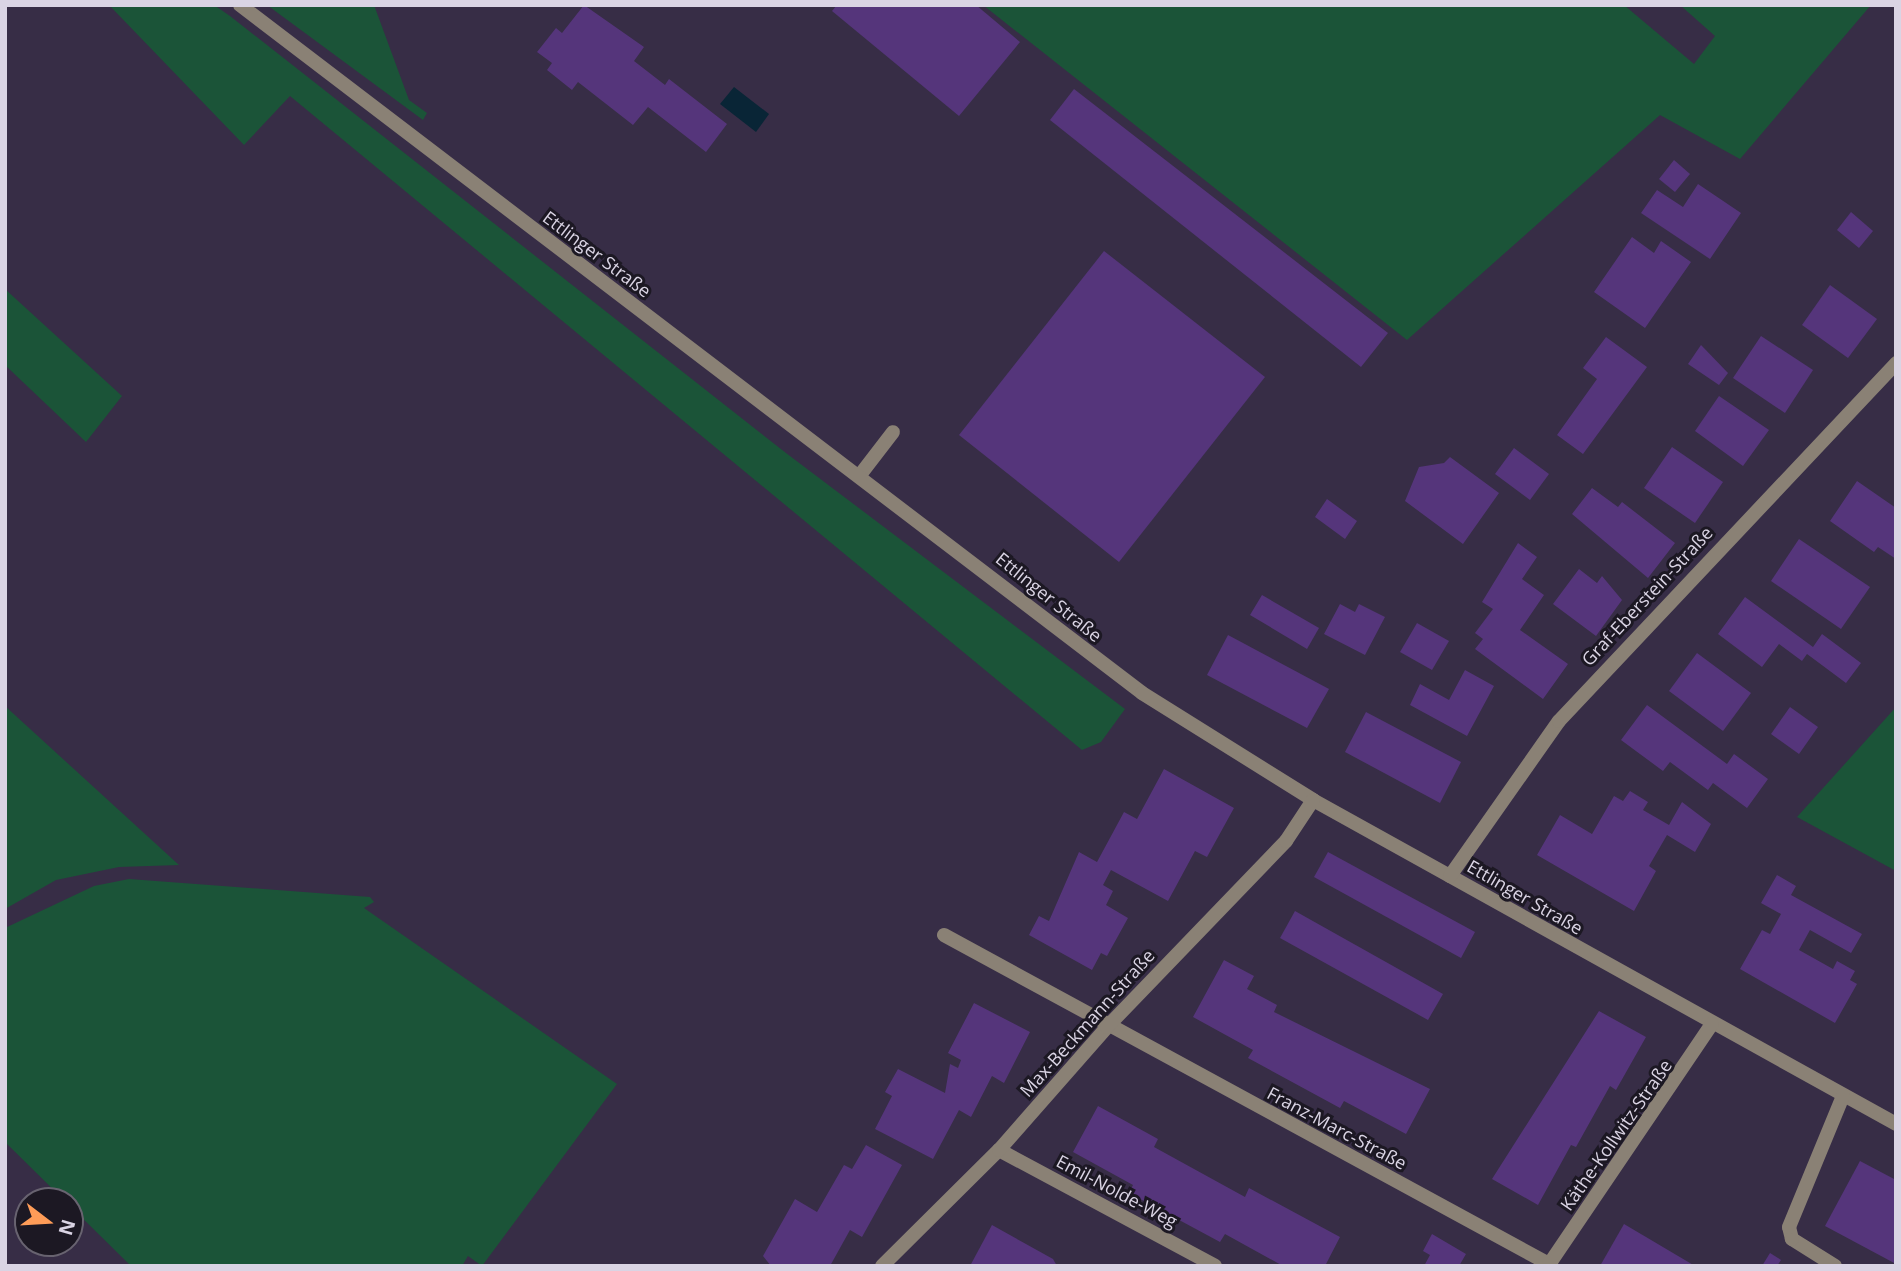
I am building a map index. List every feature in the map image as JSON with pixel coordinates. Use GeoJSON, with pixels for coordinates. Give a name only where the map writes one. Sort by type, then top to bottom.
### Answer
{"type":"FeatureCollection","features":[{"type":"Feature","properties":{"kind":"street","name":"Ettlinger Straße"},"geometry":{"type":"LineString","coordinates":[[240,5],[860,475],[1104,666],[1313,800],[1896,1124]]}},
{"type":"Feature","properties":{"kind":"street","name":"Graf-Eberstein-Straße"},"geometry":{"type":"LineString","coordinates":[[1450,876],[1559,721],[1896,363]]}},
{"type":"Feature","properties":{"kind":"street"},"geometry":{"type":"LineString","coordinates":[[860,475],[893,432]]}},
{"type":"Feature","properties":{"kind":"street","name":"Max-Beckmann-Straße"},"geometry":{"type":"LineString","coordinates":[[883,1266],[999,1150],[1107,1027],[1286,841],[1313,800]]}},
{"type":"Feature","properties":{"kind":"street","name":"Franz-Marc-Straße"},"geometry":{"type":"LineString","coordinates":[[944,935],[1107,1027],[1548,1265]]}},
{"type":"Feature","properties":{"kind":"street","name":"Käthe-Kollwitz-Straße"},"geometry":{"type":"LineString","coordinates":[[1548,1265],[1712,1024]]}},
{"type":"Feature","properties":{"kind":"street"},"geometry":{"type":"LineString","coordinates":[[1835,1266],[1792,1239],[1789,1227],[1843,1096]]}},
{"type":"Feature","properties":{"kind":"street","name":"Emil-Nolde-Weg"},"geometry":{"type":"LineString","coordinates":[[999,1150],[1215,1266]]}},
{"type":"Feature","properties":{"kind":"green space"},"geometry":{"type":"Polygon","coordinates":[[[109,5],[214,5],[230,16],[786,453],[1125,709],[1101,742],[1082,750],[290,96],[244,145],[109,5]]]}},
{"type":"Feature","properties":{"kind":"green space"},"geometry":{"type":"Polygon","coordinates":[[[267,5],[374,5],[409,100],[427,113],[423,120],[267,5]]]}},
{"type":"Feature","properties":{"kind":"green space"},"geometry":{"type":"Polygon","coordinates":[[[983,5],[1624,5],[1694,64],[1715,36],[1680,5],[1871,5],[1740,159],[1660,115],[1407,340],[983,5]]]}},
{"type":"Feature","properties":{"kind":"green space"},"geometry":{"type":"Polygon","coordinates":[[[5,289],[122,396],[86,442],[5,365],[5,289]]]}},
{"type":"Feature","properties":{"kind":"green space"},"geometry":{"type":"Polygon","coordinates":[[[5,706],[179,865],[119,867],[56,880],[5,909],[5,706]]]}},
{"type":"Feature","properties":{"kind":"green space"},"geometry":{"type":"Polygon","coordinates":[[[1896,707],[1896,871],[1797,817],[1896,707]]]}},
{"type":"Feature","properties":{"kind":"green space"},"geometry":{"type":"Polygon","coordinates":[[[129,879],[370,897],[374,902],[364,908],[617,1084],[482,1266],[468,1256],[462,1266],[131,1266],[84,1220],[84,1187],[51,1187],[5,1142],[5,928],[94,886],[129,879]]]}},
{"type":"Feature","properties":{"kind":"water"},"geometry":{"type":"Polygon","coordinates":[[[734,87],[769,114],[756,132],[720,104],[734,87]]]}},
{"type":"Feature","properties":{"kind":"building"},"geometry":{"type":"Polygon","coordinates":[[[584,5],[644,47],[634,61],[665,85],[669,79],[727,124],[706,152],[648,107],[633,125],[578,82],[572,90],[547,70],[552,63],[537,52],[556,28],[562,33],[584,5]]]}},
{"type":"Feature","properties":{"kind":"building"},"geometry":{"type":"Polygon","coordinates":[[[837,5],[976,5],[1020,42],[959,116],[832,11],[837,5]]]}},
{"type":"Feature","properties":{"kind":"building"},"geometry":{"type":"Polygon","coordinates":[[[1074,89],[1388,333],[1361,367],[1050,120],[1074,89]]]}},
{"type":"Feature","properties":{"kind":"building"},"geometry":{"type":"Polygon","coordinates":[[[1674,160],[1690,174],[1675,192],[1659,179],[1674,160]]]}},
{"type":"Feature","properties":{"kind":"building"},"geometry":{"type":"Polygon","coordinates":[[[1698,184],[1741,213],[1710,259],[1641,213],[1657,190],[1683,207],[1698,184]]]}},
{"type":"Feature","properties":{"kind":"building"},"geometry":{"type":"Polygon","coordinates":[[[1851,212],[1873,231],[1859,248],[1837,230],[1851,212]]]}},
{"type":"Feature","properties":{"kind":"building"},"geometry":{"type":"Polygon","coordinates":[[[1632,237],[1654,253],[1661,241],[1691,262],[1645,328],[1594,292],[1632,237]]]}},
{"type":"Feature","properties":{"kind":"building"},"geometry":{"type":"Polygon","coordinates":[[[1104,251],[1265,377],[1119,562],[959,435],[1104,251]]]}},
{"type":"Feature","properties":{"kind":"building"},"geometry":{"type":"Polygon","coordinates":[[[1830,285],[1877,319],[1848,358],[1802,325],[1830,285]]]}},
{"type":"Feature","properties":{"kind":"building"},"geometry":{"type":"Polygon","coordinates":[[[1761,336],[1813,370],[1785,413],[1733,378],[1761,336]]]}},
{"type":"Feature","properties":{"kind":"building"},"geometry":{"type":"Polygon","coordinates":[[[1606,337],[1647,367],[1583,454],[1557,435],[1597,379],[1583,368],[1606,337]]]}},
{"type":"Feature","properties":{"kind":"building"},"geometry":{"type":"Polygon","coordinates":[[[1701,345],[1728,373],[1719,385],[1688,364],[1701,345]]]}},
{"type":"Feature","properties":{"kind":"building"},"geometry":{"type":"Polygon","coordinates":[[[1719,396],[1769,430],[1743,466],[1695,431],[1719,396]]]}},
{"type":"Feature","properties":{"kind":"building"},"geometry":{"type":"Polygon","coordinates":[[[1672,447],[1723,482],[1695,523],[1644,488],[1672,447]]]}},
{"type":"Feature","properties":{"kind":"building"},"geometry":{"type":"Polygon","coordinates":[[[1514,448],[1549,474],[1530,500],[1495,474],[1514,448]]]}},
{"type":"Feature","properties":{"kind":"building"},"geometry":{"type":"Polygon","coordinates":[[[1450,457],[1499,493],[1463,544],[1405,501],[1419,467],[1444,463],[1450,457]]]}},
{"type":"Feature","properties":{"kind":"building"},"geometry":{"type":"Polygon","coordinates":[[[1857,481],[1896,508],[1896,559],[1878,547],[1874,552],[1830,521],[1857,481]]]}},
{"type":"Feature","properties":{"kind":"building"},"geometry":{"type":"Polygon","coordinates":[[[1592,488],[1618,507],[1622,502],[1675,543],[1648,578],[1572,514],[1592,488]]]}},
{"type":"Feature","properties":{"kind":"building"},"geometry":{"type":"Polygon","coordinates":[[[1327,499],[1357,521],[1345,539],[1315,517],[1327,499]]]}},
{"type":"Feature","properties":{"kind":"building"},"geometry":{"type":"Polygon","coordinates":[[[1799,539],[1870,587],[1841,629],[1771,581],[1799,539]]]}},
{"type":"Feature","properties":{"kind":"building"},"geometry":{"type":"Polygon","coordinates":[[[1518,543],[1537,557],[1522,579],[1544,595],[1520,630],[1568,664],[1543,699],[1475,649],[1483,639],[1475,633],[1493,609],[1482,602],[1518,543]]]}},
{"type":"Feature","properties":{"kind":"building"},"geometry":{"type":"Polygon","coordinates":[[[1579,569],[1597,583],[1602,576],[1622,600],[1596,636],[1553,604],[1579,569]]]}},
{"type":"Feature","properties":{"kind":"building"},"geometry":{"type":"Polygon","coordinates":[[[1262,595],[1319,628],[1307,649],[1250,615],[1262,595]]]}},
{"type":"Feature","properties":{"kind":"building"},"geometry":{"type":"Polygon","coordinates":[[[1745,597],[1813,647],[1822,634],[1861,663],[1846,683],[1807,654],[1802,661],[1779,644],[1762,667],[1718,634],[1745,597]]]}},
{"type":"Feature","properties":{"kind":"building"},"geometry":{"type":"Polygon","coordinates":[[[1340,604],[1355,612],[1359,604],[1385,617],[1365,655],[1324,634],[1340,604]]]}},
{"type":"Feature","properties":{"kind":"building"},"geometry":{"type":"Polygon","coordinates":[[[1417,623],[1449,641],[1432,670],[1400,652],[1417,623]]]}},
{"type":"Feature","properties":{"kind":"building"},"geometry":{"type":"Polygon","coordinates":[[[1228,635],[1329,689],[1307,728],[1207,675],[1228,635]]]}},
{"type":"Feature","properties":{"kind":"building"},"geometry":{"type":"Polygon","coordinates":[[[1697,653],[1751,693],[1723,731],[1669,691],[1697,653]]]}},
{"type":"Feature","properties":{"kind":"building"},"geometry":{"type":"Polygon","coordinates":[[[1465,670],[1494,686],[1467,736],[1410,705],[1420,684],[1449,700],[1465,670]]]}},
{"type":"Feature","properties":{"kind":"building"},"geometry":{"type":"Polygon","coordinates":[[[1647,705],[1727,764],[1734,754],[1768,779],[1747,808],[1713,783],[1708,790],[1670,762],[1663,771],[1621,740],[1647,705]]]}},
{"type":"Feature","properties":{"kind":"building"},"geometry":{"type":"Polygon","coordinates":[[[1790,707],[1818,727],[1799,754],[1771,734],[1790,707]]]}},
{"type":"Feature","properties":{"kind":"building"},"geometry":{"type":"Polygon","coordinates":[[[1366,712],[1461,762],[1440,803],[1345,752],[1366,712]]]}},
{"type":"Feature","properties":{"kind":"building"},"geometry":{"type":"Polygon","coordinates":[[[1164,769],[1234,808],[1207,857],[1195,851],[1168,901],[1111,870],[1103,885],[1113,891],[1106,905],[1128,918],[1107,956],[1101,953],[1092,970],[1029,935],[1039,916],[1049,921],[1079,852],[1097,862],[1124,812],[1137,819],[1164,769]]]}},
{"type":"Feature","properties":{"kind":"building"},"geometry":{"type":"Polygon","coordinates":[[[1630,791],[1648,802],[1643,810],[1669,825],[1682,802],[1711,824],[1695,852],[1667,835],[1649,866],[1656,871],[1634,911],[1537,855],[1560,815],[1592,834],[1614,796],[1623,801],[1630,791]]]}},
{"type":"Feature","properties":{"kind":"building"},"geometry":{"type":"Polygon","coordinates":[[[1328,852],[1475,932],[1461,958],[1314,877],[1328,852]]]}},
{"type":"Feature","properties":{"kind":"building"},"geometry":{"type":"Polygon","coordinates":[[[1777,875],[1796,886],[1791,895],[1862,934],[1851,953],[1810,930],[1799,950],[1833,969],[1837,961],[1855,971],[1850,980],[1857,984],[1835,1023],[1740,969],[1762,930],[1770,934],[1781,914],[1761,903],[1777,875]]]}},
{"type":"Feature","properties":{"kind":"building"},"geometry":{"type":"Polygon","coordinates":[[[1295,911],[1443,994],[1428,1020],[1280,938],[1295,911]]]}},
{"type":"Feature","properties":{"kind":"building"},"geometry":{"type":"Polygon","coordinates":[[[1224,960],[1254,976],[1247,989],[1277,1005],[1274,1012],[1430,1089],[1406,1134],[1344,1101],[1340,1108],[1248,1058],[1253,1050],[1193,1017],[1224,960]]]}},
{"type":"Feature","properties":{"kind":"building"},"geometry":{"type":"Polygon","coordinates":[[[974,1003],[1030,1032],[1004,1083],[992,1076],[971,1117],[959,1110],[933,1159],[875,1129],[892,1096],[885,1092],[898,1069],[945,1093],[950,1064],[958,1068],[961,1060],[948,1053],[974,1003]]]}},
{"type":"Feature","properties":{"kind":"building"},"geometry":{"type":"Polygon","coordinates":[[[1599,1011],[1646,1037],[1616,1090],[1610,1086],[1576,1147],[1571,1145],[1538,1205],[1492,1179],[1599,1011]]]}},
{"type":"Feature","properties":{"kind":"building"},"geometry":{"type":"Polygon","coordinates":[[[1098,1106],[1158,1139],[1154,1147],[1245,1197],[1249,1188],[1340,1237],[1325,1266],[1283,1266],[1225,1234],[1220,1242],[1129,1193],[1133,1185],[1073,1152],[1098,1106]]]}},
{"type":"Feature","properties":{"kind":"building"},"geometry":{"type":"Polygon","coordinates":[[[866,1145],[902,1165],[862,1237],[850,1230],[830,1266],[771,1266],[763,1256],[795,1199],[817,1212],[844,1165],[852,1169],[866,1145]]]}},
{"type":"Feature","properties":{"kind":"building"},"geometry":{"type":"Polygon","coordinates":[[[1860,1161],[1896,1180],[1896,1264],[1825,1226],[1860,1161]]]}},
{"type":"Feature","properties":{"kind":"building"},"geometry":{"type":"Polygon","coordinates":[[[1624,1224],[1695,1266],[1600,1266],[1624,1224]]]}},
{"type":"Feature","properties":{"kind":"building"},"geometry":{"type":"Polygon","coordinates":[[[992,1225],[1053,1259],[1057,1266],[970,1266],[992,1225]]]}},
{"type":"Feature","properties":{"kind":"building"},"geometry":{"type":"Polygon","coordinates":[[[1432,1234],[1466,1254],[1459,1266],[1424,1266],[1430,1255],[1423,1251],[1432,1234]]]}},
{"type":"Feature","properties":{"kind":"building"},"geometry":{"type":"Polygon","coordinates":[[[1770,1253],[1781,1260],[1777,1266],[1762,1266],[1770,1253]]]}}]}
